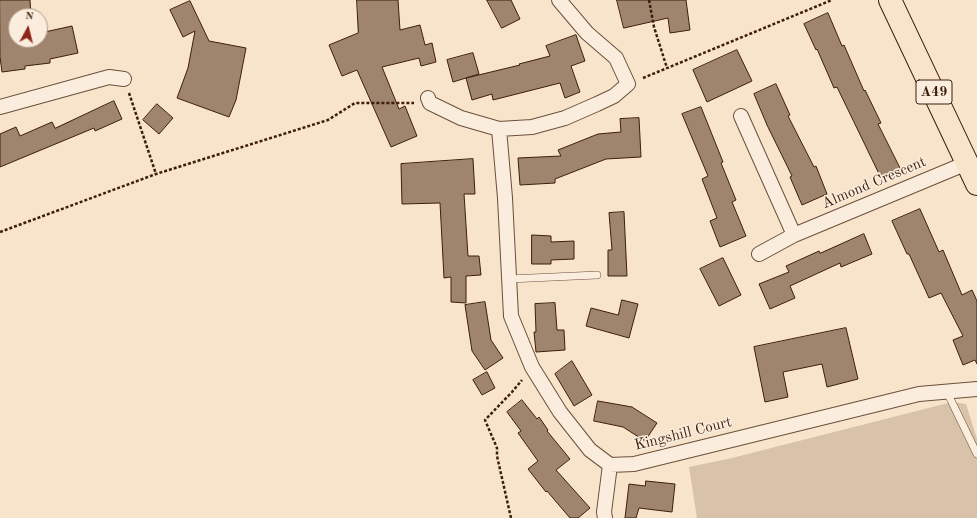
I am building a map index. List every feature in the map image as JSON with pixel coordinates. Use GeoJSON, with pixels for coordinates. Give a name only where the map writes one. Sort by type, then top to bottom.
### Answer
{"type":"FeatureCollection","features":[{"type":"Feature","properties":{"kind":"highway","name":"A49"},"geometry":{"type":"LineString","coordinates":[[890,0],[977,184]]}},
{"type":"Feature","properties":{"kind":"street"},"geometry":{"type":"LineString","coordinates":[[429,101],[460,118],[499,129],[532,127],[565,118],[614,96],[628,84],[616,58],[587,34],[559,0]]}},
{"type":"Feature","properties":{"kind":"street"},"geometry":{"type":"LineString","coordinates":[[0,107],[109,77],[124,79]]}},
{"type":"Feature","properties":{"kind":"street"},"geometry":{"type":"LineString","coordinates":[[741,116],[794,235]]}},
{"type":"Feature","properties":{"kind":"street"},"geometry":{"type":"LineString","coordinates":[[499,129],[505,198],[511,316],[532,367],[560,412],[590,450],[610,465],[604,512],[605,518]]}},
{"type":"Feature","properties":{"kind":"street","name":"Almond Crescent"},"geometry":{"type":"LineString","coordinates":[[759,254],[794,235],[967,163]]}},
{"type":"Feature","properties":{"kind":"street","name":"Kingshill Court"},"geometry":{"type":"LineString","coordinates":[[610,465],[634,464],[919,394],[977,389]]}},
{"type":"Feature","properties":{"kind":"lane"},"geometry":{"type":"LineString","coordinates":[[509,279],[597,275]]}},
{"type":"Feature","properties":{"kind":"lane"},"geometry":{"type":"LineString","coordinates":[[947,392],[977,454]]}},
{"type":"Feature","properties":{"kind":"path"},"geometry":{"type":"LineString","coordinates":[[649,0],[654,27],[666,68]]}},
{"type":"Feature","properties":{"kind":"path"},"geometry":{"type":"LineString","coordinates":[[628,84],[832,0]]}},
{"type":"Feature","properties":{"kind":"path"},"geometry":{"type":"LineString","coordinates":[[124,79],[156,174]]}},
{"type":"Feature","properties":{"kind":"path"},"geometry":{"type":"LineString","coordinates":[[0,232],[156,174],[328,120],[355,103],[429,101]]}},
{"type":"Feature","properties":{"kind":"path"},"geometry":{"type":"LineString","coordinates":[[511,518],[496,448],[485,420],[512,392],[532,367]]}},
{"type":"Feature","properties":{"kind":"shaded area"},"geometry":{"type":"Polygon","coordinates":[[[952,402],[966,404],[977,439],[977,518],[697,518],[689,467],[732,458],[952,402]]]}},
{"type":"Feature","properties":{"kind":"building"},"geometry":{"type":"Polygon","coordinates":[[[0,0],[30,0],[30,8],[8,8],[8,48],[48,48],[48,31],[72,26],[78,53],[50,59],[50,63],[25,66],[25,69],[2,72],[0,57],[0,0]]]}},
{"type":"Feature","properties":{"kind":"building"},"geometry":{"type":"Polygon","coordinates":[[[357,0],[398,0],[400,30],[420,25],[425,45],[432,43],[436,62],[421,66],[419,58],[382,67],[399,109],[405,106],[417,136],[391,147],[357,70],[342,76],[329,45],[358,33],[357,0]]]}},
{"type":"Feature","properties":{"kind":"building"},"geometry":{"type":"Polygon","coordinates":[[[487,0],[511,0],[520,19],[502,28],[487,0]]]}},
{"type":"Feature","properties":{"kind":"building"},"geometry":{"type":"Polygon","coordinates":[[[617,0],[686,0],[690,30],[670,33],[668,18],[624,28],[617,0]]]}},
{"type":"Feature","properties":{"kind":"building"},"geometry":{"type":"Polygon","coordinates":[[[190,1],[209,41],[246,48],[236,100],[229,117],[177,98],[188,68],[195,31],[183,37],[170,10],[190,1]]]}},
{"type":"Feature","properties":{"kind":"building"},"geometry":{"type":"Polygon","coordinates":[[[828,13],[842,46],[844,45],[864,91],[865,90],[881,123],[878,124],[901,170],[882,180],[837,87],[834,88],[804,24],[828,13]]]}},
{"type":"Feature","properties":{"kind":"building"},"geometry":{"type":"Polygon","coordinates":[[[576,35],[585,61],[571,66],[580,92],[565,98],[560,83],[493,100],[492,94],[472,100],[466,78],[550,56],[546,46],[576,35]]]}},
{"type":"Feature","properties":{"kind":"building"},"geometry":{"type":"Polygon","coordinates":[[[737,50],[752,81],[707,102],[693,70],[737,50]]]}},
{"type":"Feature","properties":{"kind":"building"},"geometry":{"type":"Polygon","coordinates":[[[473,53],[479,74],[453,82],[447,60],[473,53]]]}},
{"type":"Feature","properties":{"kind":"building"},"geometry":{"type":"Polygon","coordinates":[[[776,84],[790,115],[788,116],[814,167],[816,166],[827,194],[802,205],[790,177],[792,176],[767,125],[754,94],[776,84]]]}},
{"type":"Feature","properties":{"kind":"building"},"geometry":{"type":"Polygon","coordinates":[[[114,101],[122,119],[95,131],[94,128],[0,167],[0,134],[16,127],[20,136],[52,122],[55,128],[114,101]]]}},
{"type":"Feature","properties":{"kind":"building"},"geometry":{"type":"Polygon","coordinates":[[[157,104],[173,118],[159,134],[143,120],[157,104]]]}},
{"type":"Feature","properties":{"kind":"building"},"geometry":{"type":"Polygon","coordinates":[[[701,107],[723,162],[721,163],[736,200],[732,202],[746,236],[720,247],[710,221],[717,218],[702,179],[708,176],[682,114],[701,107]]]}},
{"type":"Feature","properties":{"kind":"building"},"geometry":{"type":"Polygon","coordinates":[[[639,118],[641,157],[606,159],[555,179],[555,183],[520,185],[518,158],[561,156],[558,150],[598,134],[621,132],[620,119],[639,118]]]}},
{"type":"Feature","properties":{"kind":"building"},"geometry":{"type":"Polygon","coordinates":[[[473,159],[475,194],[464,194],[468,256],[479,256],[481,275],[466,276],[466,303],[451,302],[451,277],[444,278],[440,203],[402,204],[401,164],[473,159]]]}},
{"type":"Feature","properties":{"kind":"building"},"geometry":{"type":"Polygon","coordinates":[[[920,209],[939,252],[943,250],[962,295],[972,290],[977,301],[977,364],[975,360],[963,365],[953,340],[963,336],[941,293],[929,298],[892,221],[920,209]]]}},
{"type":"Feature","properties":{"kind":"building"},"geometry":{"type":"Polygon","coordinates":[[[624,212],[627,276],[608,276],[608,250],[612,250],[609,213],[624,212]]]}},
{"type":"Feature","properties":{"kind":"building"},"geometry":{"type":"Polygon","coordinates":[[[864,234],[872,254],[841,267],[840,263],[790,286],[795,298],[770,309],[759,284],[789,272],[786,266],[819,251],[820,253],[864,234]]]}},
{"type":"Feature","properties":{"kind":"building"},"geometry":{"type":"Polygon","coordinates":[[[532,235],[551,236],[551,242],[574,241],[574,259],[551,260],[551,264],[532,264],[532,235]]]}},
{"type":"Feature","properties":{"kind":"building"},"geometry":{"type":"Polygon","coordinates":[[[723,258],[741,295],[719,306],[700,269],[723,258]]]}},
{"type":"Feature","properties":{"kind":"building"},"geometry":{"type":"Polygon","coordinates":[[[622,300],[638,304],[629,338],[586,326],[591,308],[618,315],[622,300]]]}},
{"type":"Feature","properties":{"kind":"building"},"geometry":{"type":"Polygon","coordinates":[[[485,302],[491,340],[503,358],[485,370],[472,351],[465,305],[485,302]]]}},
{"type":"Feature","properties":{"kind":"building"},"geometry":{"type":"Polygon","coordinates":[[[555,303],[557,330],[564,330],[565,350],[536,352],[534,332],[536,332],[535,304],[555,303]]]}},
{"type":"Feature","properties":{"kind":"building"},"geometry":{"type":"Polygon","coordinates":[[[846,328],[858,379],[827,387],[822,364],[783,372],[788,397],[765,402],[754,347],[846,328]]]}},
{"type":"Feature","properties":{"kind":"building"},"geometry":{"type":"Polygon","coordinates":[[[572,361],[592,395],[574,406],[555,374],[572,361]]]}},
{"type":"Feature","properties":{"kind":"building"},"geometry":{"type":"Polygon","coordinates":[[[487,372],[495,388],[482,395],[473,380],[487,372]]]}},
{"type":"Feature","properties":{"kind":"building"},"geometry":{"type":"Polygon","coordinates":[[[522,400],[537,419],[539,417],[548,430],[547,431],[570,459],[556,470],[590,508],[578,518],[570,518],[547,491],[546,492],[528,469],[538,461],[518,433],[521,431],[507,412],[522,400]]]}},
{"type":"Feature","properties":{"kind":"building"},"geometry":{"type":"Polygon","coordinates":[[[598,401],[632,407],[657,423],[645,441],[623,427],[594,421],[598,401]]]}},
{"type":"Feature","properties":{"kind":"building"},"geometry":{"type":"Polygon","coordinates":[[[646,481],[675,484],[672,512],[639,508],[636,518],[625,518],[629,484],[645,486],[646,481]]]}}]}
